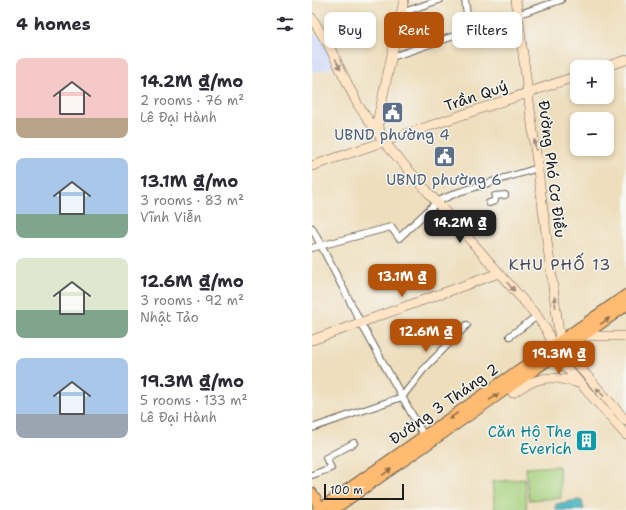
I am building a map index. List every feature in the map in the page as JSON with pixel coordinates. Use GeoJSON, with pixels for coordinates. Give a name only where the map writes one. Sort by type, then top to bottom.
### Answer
{"type":"FeatureCollection","features":[{"type":"Feature","properties":{"kind":"main road"},"geometry":{"type":"LineString","coordinates":[[401,12],[404,0]]}},
{"type":"Feature","properties":{"kind":"main road","name":"Đường Phó Cơ Điều"},"geometry":{"type":"LineString","coordinates":[[516,0],[518,12]]}},
{"type":"Feature","properties":{"kind":"main road"},"geometry":{"type":"LineString","coordinates":[[312,18],[330,48],[358,105],[384,142],[438,201],[537,316],[581,384],[626,435]]}},
{"type":"Feature","properties":{"kind":"main road","name":"Đường Phó Cơ Điều"},"geometry":{"type":"LineString","coordinates":[[522,47],[538,168],[557,345]]}},
{"type":"Feature","properties":{"kind":"main road"},"geometry":{"type":"LineString","coordinates":[[384,142],[380,132],[378,118],[394,48]]}},
{"type":"Feature","properties":{"kind":"main road"},"geometry":{"type":"LineString","coordinates":[[614,64],[626,60]]}},
{"type":"Feature","properties":{"kind":"main road","name":"Trần Quý"},"geometry":{"type":"LineString","coordinates":[[312,166],[570,79]]}},
{"type":"Feature","properties":{"kind":"main road"},"geometry":{"type":"LineString","coordinates":[[312,340],[499,273]]}},
{"type":"Feature","properties":{"kind":"main road","name":"Đường 3 Tháng 2"},"geometry":{"type":"LineString","coordinates":[[581,332],[626,295]]}},
{"type":"Feature","properties":{"kind":"main road","name":"Đường 3 Tháng 2"},"geometry":{"type":"LineString","coordinates":[[331,506],[424,436],[557,345],[626,306]]}},
{"type":"Feature","properties":{"kind":"main road"},"geometry":{"type":"LineString","coordinates":[[581,332],[626,336]]}},
{"type":"Feature","properties":{"kind":"main road"},"geometry":{"type":"LineString","coordinates":[[557,345],[626,421]]}},
{"type":"Feature","properties":{"kind":"main road","name":"Đường 3 Tháng 2"},"geometry":{"type":"LineString","coordinates":[[319,510],[331,506],[509,387],[557,345]]}},
{"type":"Feature","properties":{"kind":"main road"},"geometry":{"type":"LineString","coordinates":[[509,387],[513,393],[530,381],[543,378],[581,384]]}},
{"type":"Feature","properties":{"kind":"main road"},"geometry":{"type":"LineString","coordinates":[[313,494],[331,506]]}},
{"type":"Feature","properties":{"kind":"main road"},"geometry":{"type":"LineString","coordinates":[[313,494],[319,510]]}},
{"type":"Feature","properties":{"kind":"street"},"geometry":{"type":"LineString","coordinates":[[404,12],[439,0]]}},
{"type":"Feature","properties":{"kind":"street"},"geometry":{"type":"LineString","coordinates":[[465,0],[466,12]]}},
{"type":"Feature","properties":{"kind":"street"},"geometry":{"type":"LineString","coordinates":[[522,14],[561,0]]}},
{"type":"Feature","properties":{"kind":"street"},"geometry":{"type":"LineString","coordinates":[[392,57],[452,38]]}},
{"type":"Feature","properties":{"kind":"street"},"geometry":{"type":"LineString","coordinates":[[312,248],[391,227],[399,238],[438,201],[459,192],[538,168]]}},
{"type":"Feature","properties":{"kind":"street"},"geometry":{"type":"LineString","coordinates":[[489,203],[496,201],[495,196],[505,195]]}},
{"type":"Feature","properties":{"kind":"street"},"geometry":{"type":"LineString","coordinates":[[312,228],[361,323],[424,436]]}},
{"type":"Feature","properties":{"kind":"street"},"geometry":{"type":"LineString","coordinates":[[510,336],[537,316]]}},
{"type":"Feature","properties":{"kind":"street"},"geometry":{"type":"LineString","coordinates":[[312,428],[402,397],[423,370],[467,324]]}},
{"type":"Feature","properties":{"kind":"street"},"geometry":{"type":"LineString","coordinates":[[312,475],[330,468],[326,458],[354,443]]}},
{"type":"Feature","properties":{"kind":"shaded area"},"geometry":{"type":"Polygon","coordinates":[[[319,33],[324,43],[324,48],[326,48],[336,67],[312,73],[312,36],[319,33]]]}},
{"type":"Feature","properties":{"kind":"green space"},"geometry":{"type":"Polygon","coordinates":[[[559,466],[561,498],[529,500],[526,468],[559,466]]]}},
{"type":"Feature","properties":{"kind":"green space"},"geometry":{"type":"Polygon","coordinates":[[[525,479],[527,510],[495,510],[492,482],[525,479]]]}},
{"type":"Feature","properties":{"kind":"water"},"geometry":{"type":"Polygon","coordinates":[[[578,500],[582,501],[584,510],[556,510],[556,504],[578,500]]]}},
{"type":"Feature","properties":{"kind":"place","name":"UBND phường 4"},"geometry":{"type":"Point","coordinates":[392,112]}},
{"type":"Feature","properties":{"kind":"place","name":"UBND phường 6"},"geometry":{"type":"Point","coordinates":[444,157]}},
{"type":"Feature","properties":{"kind":"place","name":"Căn Hộ The Everich"},"geometry":{"type":"Point","coordinates":[587,441]}},
{"type":"Feature","properties":{"kind":"district","name":"KHU PHỐ 13"},"geometry":{"type":"Point","coordinates":[560,264]}}]}
